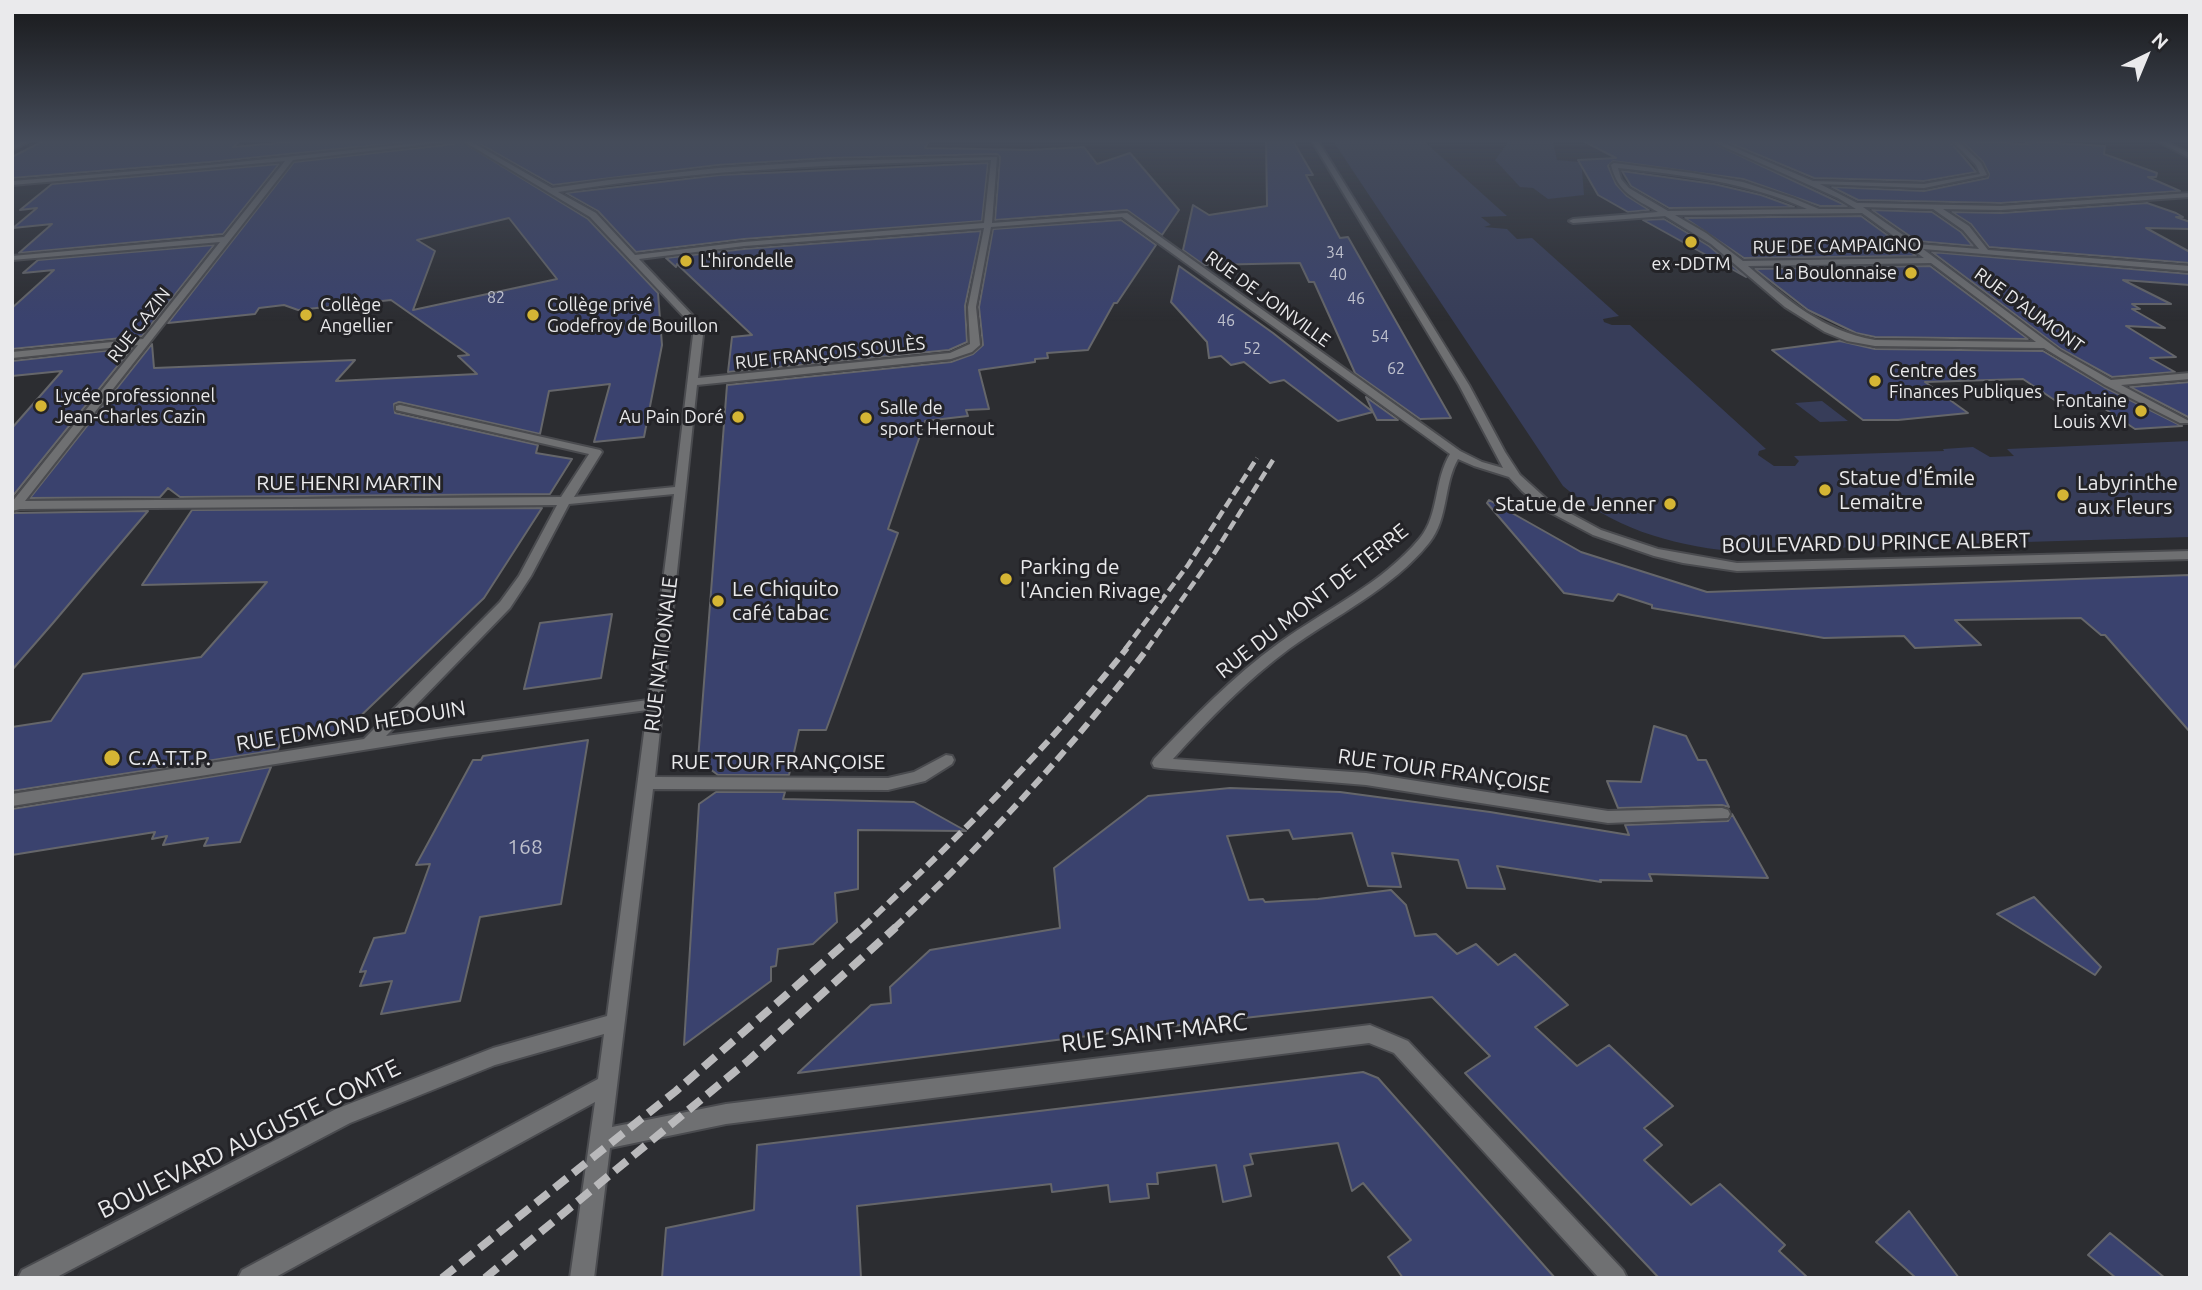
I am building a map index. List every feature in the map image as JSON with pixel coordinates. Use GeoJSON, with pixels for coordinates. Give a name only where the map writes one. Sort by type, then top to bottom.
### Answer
{"type":"FeatureCollection","features":[{"type":"Feature","properties":{"kind":"street","name":"RUE CAZIN"},"geometry":{"type":"LineString","coordinates":[[26,494],[259,201]]}},
{"type":"Feature","properties":{"kind":"street","name":"RUE NATIONALE"},"geometry":{"type":"LineString","coordinates":[[571,201],[593,215],[635,257],[694,323],[698,335],[646,783],[582,1278]]}},
{"type":"Feature","properties":{"kind":"street"},"geometry":{"type":"LineString","coordinates":[[988,225],[990,201]]}},
{"type":"Feature","properties":{"kind":"street","name":"BOULEVARD DU PRINCE ALBERT"},"geometry":{"type":"LineString","coordinates":[[1352,201],[1465,387],[1513,474],[1549,506],[1602,533],[1661,555],[1717,566],[1737,567],[2190,555]]}},
{"type":"Feature","properties":{"kind":"street"},"geometry":{"type":"LineString","coordinates":[[1646,201],[1713,242],[1792,309],[1819,326],[1854,340],[1875,343],[2046,345]]}},
{"type":"Feature","properties":{"kind":"street"},"geometry":{"type":"LineString","coordinates":[[1792,201],[1817,211]]}},
{"type":"Feature","properties":{"kind":"street","name":"RUE D'AUMONT"},"geometry":{"type":"LineString","coordinates":[[1848,201],[1915,246],[2046,345],[2109,383],[2184,421]]}},
{"type":"Feature","properties":{"kind":"street"},"geometry":{"type":"LineString","coordinates":[[1573,221],[1668,213],[1817,211],[1936,203],[1946,206],[2017,207],[2101,201]]}},
{"type":"Feature","properties":{"kind":"street"},"geometry":{"type":"LineString","coordinates":[[1936,203],[1960,223],[1987,252]]}},
{"type":"Feature","properties":{"kind":"street","name":"RUE DE JOINVILLE"},"geometry":{"type":"LineString","coordinates":[[635,257],[744,244],[1124,215],[1455,453],[1478,464],[1513,474]]}},
{"type":"Feature","properties":{"kind":"street","name":"RUE FRANÇOIS SOULÈS"},"geometry":{"type":"LineString","coordinates":[[693,382],[951,356],[970,350],[975,345],[972,307],[988,225]]}},
{"type":"Feature","properties":{"kind":"street"},"geometry":{"type":"LineString","coordinates":[[12,258],[227,239]]}},
{"type":"Feature","properties":{"kind":"street"},"geometry":{"type":"LineString","coordinates":[[1915,246],[2190,269]]}},
{"type":"Feature","properties":{"kind":"street","name":"RUE DE CAMPAIGNO"},"geometry":{"type":"LineString","coordinates":[[1741,264],[1934,260]]}},
{"type":"Feature","properties":{"kind":"street"},"geometry":{"type":"LineString","coordinates":[[12,355],[147,341]]}},
{"type":"Feature","properties":{"kind":"street"},"geometry":{"type":"LineString","coordinates":[[2109,383],[2190,376]]}},
{"type":"Feature","properties":{"kind":"street"},"geometry":{"type":"LineString","coordinates":[[368,745],[505,605],[525,576],[565,501],[596,452],[400,408]]}},
{"type":"Feature","properties":{"kind":"street","name":"RUE DU MONT DE TERRE"},"geometry":{"type":"LineString","coordinates":[[1160,763],[1247,675],[1285,645],[1364,592],[1422,544],[1436,525],[1443,477],[1455,453]]}},
{"type":"Feature","properties":{"kind":"street","name":"RUE HENRI MARTIN"},"geometry":{"type":"LineString","coordinates":[[14,504],[565,501],[680,490]]}},
{"type":"Feature","properties":{"kind":"street","name":"RUE HENRI MARTIN"},"geometry":{"type":"LineString","coordinates":[[14,504],[26,494]]}},
{"type":"Feature","properties":{"kind":"street","name":"RUE EDMOND HEDOUIN"},"geometry":{"type":"LineString","coordinates":[[12,800],[655,704]]}},
{"type":"Feature","properties":{"kind":"street","name":"RUE TOUR FRANÇOISE"},"geometry":{"type":"LineString","coordinates":[[646,783],[888,785],[919,777],[946,760]]}},
{"type":"Feature","properties":{"kind":"street","name":"RUE TOUR FRANÇOISE"},"geometry":{"type":"LineString","coordinates":[[1160,763],[1390,782],[1608,817],[1722,814]]}},
{"type":"Feature","properties":{"kind":"street","name":"BOULEVARD AUGUSTE COMTE"},"geometry":{"type":"LineString","coordinates":[[30,1278],[343,1116],[492,1057],[616,1022]]}},
{"type":"Feature","properties":{"kind":"street","name":"RUE SAINT-MARC"},"geometry":{"type":"LineString","coordinates":[[600,1140],[740,1112],[1370,1034],[1401,1047],[1615,1278]]}},
{"type":"Feature","properties":{"kind":"street"},"geometry":{"type":"LineString","coordinates":[[250,1278],[607,1085]]}},
{"type":"Feature","properties":{"kind":"shaded area"},"geometry":{"type":"Polygon","coordinates":[[[1373,201],[1491,201],[1507,216],[1481,217],[1491,225],[1484,227],[1507,229],[1517,239],[1532,238],[1619,316],[1603,319],[1604,322],[1630,325],[1766,449],[1759,451],[1758,455],[1774,466],[1795,466],[1799,461],[1794,456],[1944,451],[1943,449],[1973,447],[1990,457],[2014,456],[2007,449],[2190,441],[2190,537],[1731,551],[1685,544],[1642,532],[1601,513],[1563,486],[1373,201]]]}},
{"type":"Feature","properties":{"kind":"shaded area"},"geometry":{"type":"Polygon","coordinates":[[[1822,401],[1848,421],[1820,422],[1795,403],[1822,401]]]}},
{"type":"Feature","properties":{"kind":"building"},"geometry":{"type":"Polygon","coordinates":[[[31,201],[249,201],[223,234],[19,253],[52,224],[13,228],[37,208],[20,210],[31,201]]]}},
{"type":"Feature","properties":{"kind":"building"},"geometry":{"type":"Polygon","coordinates":[[[263,201],[559,201],[588,219],[658,293],[662,345],[644,437],[594,442],[610,384],[549,391],[540,434],[399,402],[394,404],[395,413],[538,445],[536,453],[572,459],[550,494],[180,497],[168,488],[160,497],[30,498],[152,344],[154,368],[355,360],[336,381],[477,374],[458,356],[469,355],[391,300],[298,310],[284,305],[259,308],[255,314],[168,323],[263,201]],[[509,218],[417,240],[435,251],[413,310],[557,279],[509,218]]]}},
{"type":"Feature","properties":{"kind":"building"},"geometry":{"type":"Polygon","coordinates":[[[581,201],[984,201],[982,221],[744,239],[636,252],[598,211],[581,201]]]}},
{"type":"Feature","properties":{"kind":"building"},"geometry":{"type":"Polygon","coordinates":[[[996,201],[1171,201],[1179,210],[1162,235],[1127,210],[995,220],[996,201]]]}},
{"type":"Feature","properties":{"kind":"building"},"geometry":{"type":"Polygon","coordinates":[[[1267,201],[1320,201],[1340,238],[1348,237],[1451,418],[1420,419],[1355,373],[1314,282],[1309,282],[1300,263],[1204,265],[1183,250],[1193,205],[1209,215],[1267,206],[1267,201]]]}},
{"type":"Feature","properties":{"kind":"building"},"geometry":{"type":"Polygon","coordinates":[[[1609,201],[1635,201],[1649,210],[1628,212],[1609,201]]]}},
{"type":"Feature","properties":{"kind":"building"},"geometry":{"type":"Polygon","coordinates":[[[1657,201],[1778,201],[1794,207],[1669,208],[1657,201]]]}},
{"type":"Feature","properties":{"kind":"building"},"geometry":{"type":"Polygon","coordinates":[[[1806,201],[1837,201],[1847,206],[1820,206],[1806,201]]]}},
{"type":"Feature","properties":{"kind":"building"},"geometry":{"type":"Polygon","coordinates":[[[1915,201],[2028,201],[2001,203],[1915,201]]]}},
{"type":"Feature","properties":{"kind":"building"},"geometry":{"type":"Polygon","coordinates":[[[2147,203],[2176,213],[2183,217],[2176,217],[2190,222],[2190,229],[2146,228],[2190,252],[2190,263],[1989,247],[1971,224],[1952,212],[2001,213],[2147,203]]]}},
{"type":"Feature","properties":{"kind":"building"},"geometry":{"type":"Polygon","coordinates":[[[1872,210],[1932,212],[1961,232],[1973,246],[1917,241],[1872,210]]]}},
{"type":"Feature","properties":{"kind":"building"},"geometry":{"type":"Polygon","coordinates":[[[1861,216],[1916,256],[1744,258],[1685,218],[1861,216]]]}},
{"type":"Feature","properties":{"kind":"building"},"geometry":{"type":"Polygon","coordinates":[[[1664,219],[1709,246],[1746,277],[1643,220],[1664,219]]]}},
{"type":"Feature","properties":{"kind":"building"},"geometry":{"type":"Polygon","coordinates":[[[1121,220],[1156,245],[1117,303],[1114,303],[1088,350],[1047,353],[1048,358],[1035,359],[1035,362],[979,370],[989,409],[966,410],[968,416],[925,421],[888,529],[898,533],[826,730],[799,730],[789,775],[718,775],[698,760],[727,385],[951,362],[973,354],[983,345],[979,307],[993,229],[1121,220]]]}},
{"type":"Feature","properties":{"kind":"building"},"geometry":{"type":"Polygon","coordinates":[[[981,231],[965,306],[967,342],[949,350],[728,372],[732,337],[752,335],[677,264],[676,267],[666,258],[744,249],[981,231]]]}},
{"type":"Feature","properties":{"kind":"building"},"geometry":{"type":"Polygon","coordinates":[[[214,245],[142,336],[12,349],[12,308],[54,270],[23,273],[38,260],[214,245]]]}},
{"type":"Feature","properties":{"kind":"building"},"geometry":{"type":"Polygon","coordinates":[[[1932,252],[2190,274],[2190,285],[2123,280],[2171,304],[2132,304],[2140,309],[2132,309],[2165,328],[2126,326],[2176,357],[2150,358],[2175,372],[2112,377],[2061,349],[1932,252]]]}},
{"type":"Feature","properties":{"kind":"building"},"geometry":{"type":"Polygon","coordinates":[[[1179,266],[1273,333],[1373,412],[1338,421],[1284,380],[1270,383],[1244,362],[1231,365],[1221,356],[1209,358],[1207,342],[1171,302],[1179,266]]]}},
{"type":"Feature","properties":{"kind":"building"},"geometry":{"type":"Polygon","coordinates":[[[1930,266],[2028,339],[1875,337],[1856,333],[1808,310],[1755,269],[1930,266]]]}},
{"type":"Feature","properties":{"kind":"building"},"geometry":{"type":"Polygon","coordinates":[[[1840,341],[1875,349],[2043,351],[2104,387],[2182,426],[2135,429],[2093,401],[2062,405],[2023,379],[1925,382],[1968,413],[1898,420],[1863,420],[1772,350],[1840,341]]]}},
{"type":"Feature","properties":{"kind":"building"},"geometry":{"type":"Polygon","coordinates":[[[132,348],[12,497],[12,428],[62,371],[12,376],[12,361],[132,348]]]}},
{"type":"Feature","properties":{"kind":"building"},"geometry":{"type":"Polygon","coordinates":[[[2190,382],[2190,418],[2130,387],[2190,382]]]}},
{"type":"Feature","properties":{"kind":"building"},"geometry":{"type":"Polygon","coordinates":[[[1366,397],[1398,420],[1377,420],[1366,397]]]}},
{"type":"Feature","properties":{"kind":"building"},"geometry":{"type":"Polygon","coordinates":[[[1489,500],[1581,552],[1707,592],[2190,575],[2190,732],[2105,635],[2101,635],[2081,618],[1955,620],[1981,645],[1915,648],[1904,636],[1824,638],[1652,608],[1652,605],[1618,594],[1613,601],[1564,593],[1487,503],[1489,500]]]}},
{"type":"Feature","properties":{"kind":"building"},"geometry":{"type":"Polygon","coordinates":[[[542,508],[484,598],[350,726],[340,731],[282,739],[278,750],[12,791],[12,727],[51,721],[83,674],[201,657],[267,582],[142,585],[192,510],[542,508]]]}},
{"type":"Feature","properties":{"kind":"building"},"geometry":{"type":"Polygon","coordinates":[[[148,511],[53,623],[12,670],[12,513],[148,511]]]}},
{"type":"Feature","properties":{"kind":"building"},"geometry":{"type":"Polygon","coordinates":[[[612,614],[601,678],[524,689],[540,623],[612,614]]]}},
{"type":"Feature","properties":{"kind":"building"},"geometry":{"type":"Polygon","coordinates":[[[1654,726],[1686,736],[1698,760],[1706,760],[1729,807],[1618,808],[1607,781],[1641,782],[1654,726]]]}},
{"type":"Feature","properties":{"kind":"building"},"geometry":{"type":"Polygon","coordinates":[[[588,740],[561,904],[480,917],[460,1001],[381,1014],[392,981],[360,986],[366,971],[360,972],[374,938],[405,933],[430,864],[416,865],[473,760],[481,760],[483,756],[588,740]]]}},
{"type":"Feature","properties":{"kind":"building"},"geometry":{"type":"Polygon","coordinates":[[[271,767],[240,842],[204,846],[208,838],[163,845],[167,836],[152,839],[155,832],[12,855],[12,809],[271,767]]]}},
{"type":"Feature","properties":{"kind":"building"},"geometry":{"type":"Polygon","coordinates":[[[1230,788],[1340,792],[1490,812],[1629,835],[1625,825],[1728,821],[1732,814],[1768,878],[1649,874],[1652,881],[1600,880],[1601,882],[1497,866],[1505,889],[1467,888],[1458,860],[1392,853],[1401,887],[1368,886],[1352,833],[1293,839],[1289,830],[1227,836],[1249,900],[1263,899],[1265,902],[1318,899],[1391,890],[1406,905],[1415,936],[1436,934],[1457,954],[1476,944],[1498,965],[1515,954],[1568,1005],[1535,1027],[1577,1066],[1609,1045],[1673,1106],[1644,1128],[1662,1145],[1644,1160],[1691,1205],[1720,1184],[1785,1245],[1779,1251],[1808,1278],[1659,1278],[1465,1073],[1490,1056],[1432,997],[1119,1032],[798,1073],[871,1005],[891,1003],[890,987],[930,950],[1060,928],[1054,868],[1148,796],[1230,788]]]}},
{"type":"Feature","properties":{"kind":"building"},"geometry":{"type":"Polygon","coordinates":[[[716,792],[785,792],[783,799],[914,802],[966,831],[858,830],[858,889],[835,893],[837,922],[813,944],[778,949],[776,966],[771,967],[771,981],[684,1045],[699,804],[716,792]]]}},
{"type":"Feature","properties":{"kind":"building"},"geometry":{"type":"Polygon","coordinates":[[[2034,897],[2101,967],[2095,975],[1997,914],[2034,897]]]}},
{"type":"Feature","properties":{"kind":"building"},"geometry":{"type":"Polygon","coordinates":[[[1363,1072],[1378,1078],[1555,1278],[1403,1278],[1388,1257],[1411,1240],[1363,1183],[1352,1191],[1338,1143],[1250,1154],[1253,1164],[1244,1166],[1251,1196],[1223,1202],[1216,1165],[1157,1173],[1158,1184],[1147,1184],[1149,1198],[1110,1202],[1108,1185],[1052,1192],[1051,1184],[857,1206],[861,1278],[662,1278],[666,1228],[754,1210],[757,1145],[1363,1072]]]}},
{"type":"Feature","properties":{"kind":"building"},"geometry":{"type":"Polygon","coordinates":[[[1909,1211],[1959,1278],[1916,1278],[1876,1242],[1909,1211]]]}},
{"type":"Feature","properties":{"kind":"building"},"geometry":{"type":"Polygon","coordinates":[[[2110,1233],[2165,1278],[2116,1278],[2088,1255],[2110,1233]]]}},
{"type":"Feature","properties":{"kind":"railway"},"geometry":{"type":"LineString","coordinates":[[1125,649],[1188,565],[1257,458]]}},
{"type":"Feature","properties":{"kind":"railway"},"geometry":{"type":"LineString","coordinates":[[1147,649],[1212,557],[1273,460]]}},
{"type":"Feature","properties":{"kind":"railway"},"geometry":{"type":"LineString","coordinates":[[862,928],[1000,793],[1065,722],[1127,648]]}},
{"type":"Feature","properties":{"kind":"railway"},"geometry":{"type":"LineString","coordinates":[[894,928],[962,862],[1027,793],[1089,722],[1148,648]]}},
{"type":"Feature","properties":{"kind":"railway"},"geometry":{"type":"LineString","coordinates":[[442,1278],[676,1091],[864,927]]}},
{"type":"Feature","properties":{"kind":"railway"},"geometry":{"type":"LineString","coordinates":[[485,1278],[749,1060],[896,927]]}},
{"type":"Feature","properties":{"kind":"place","name":"ex -DDTM"},"geometry":{"type":"Point","coordinates":[1691,242]}},
{"type":"Feature","properties":{"kind":"place","name":"L'hirondelle"},"geometry":{"type":"Point","coordinates":[686,261]}},
{"type":"Feature","properties":{"kind":"place","name":"La Boulonnaise"},"geometry":{"type":"Point","coordinates":[1911,273]}},
{"type":"Feature","properties":{"kind":"place","name":"Collège Angellier"},"geometry":{"type":"Point","coordinates":[306,315]}},
{"type":"Feature","properties":{"kind":"place","name":"Collège privé Godefroy de Bouillon"},"geometry":{"type":"Point","coordinates":[533,315]}},
{"type":"Feature","properties":{"kind":"place","name":"Centre des Finances Publiques"},"geometry":{"type":"Point","coordinates":[1875,381]}},
{"type":"Feature","properties":{"kind":"place","name":"Lycée professionnel Jean-Charles Cazin"},"geometry":{"type":"Point","coordinates":[41,406]}},
{"type":"Feature","properties":{"kind":"place","name":"Fontaine Louis XVI"},"geometry":{"type":"Point","coordinates":[2141,411]}},
{"type":"Feature","properties":{"kind":"place","name":"Au Pain Doré"},"geometry":{"type":"Point","coordinates":[738,417]}},
{"type":"Feature","properties":{"kind":"place","name":"Salle de sport Hernout"},"geometry":{"type":"Point","coordinates":[866,418]}},
{"type":"Feature","properties":{"kind":"place","name":"Statue d'Émile Lemaitre"},"geometry":{"type":"Point","coordinates":[1825,490]}},
{"type":"Feature","properties":{"kind":"place","name":"Labyrinthe aux Fleurs"},"geometry":{"type":"Point","coordinates":[2063,495]}},
{"type":"Feature","properties":{"kind":"place","name":"Statue de Jenner"},"geometry":{"type":"Point","coordinates":[1670,504]}},
{"type":"Feature","properties":{"kind":"place","name":"Parking de l'Ancien Rivage"},"geometry":{"type":"Point","coordinates":[1006,579]}},
{"type":"Feature","properties":{"kind":"place","name":"Le Chiquito café tabac"},"geometry":{"type":"Point","coordinates":[718,601]}},
{"type":"Feature","properties":{"kind":"place","name":"C.A.T.T.P."},"geometry":{"type":"Point","coordinates":[112,758]}}]}
